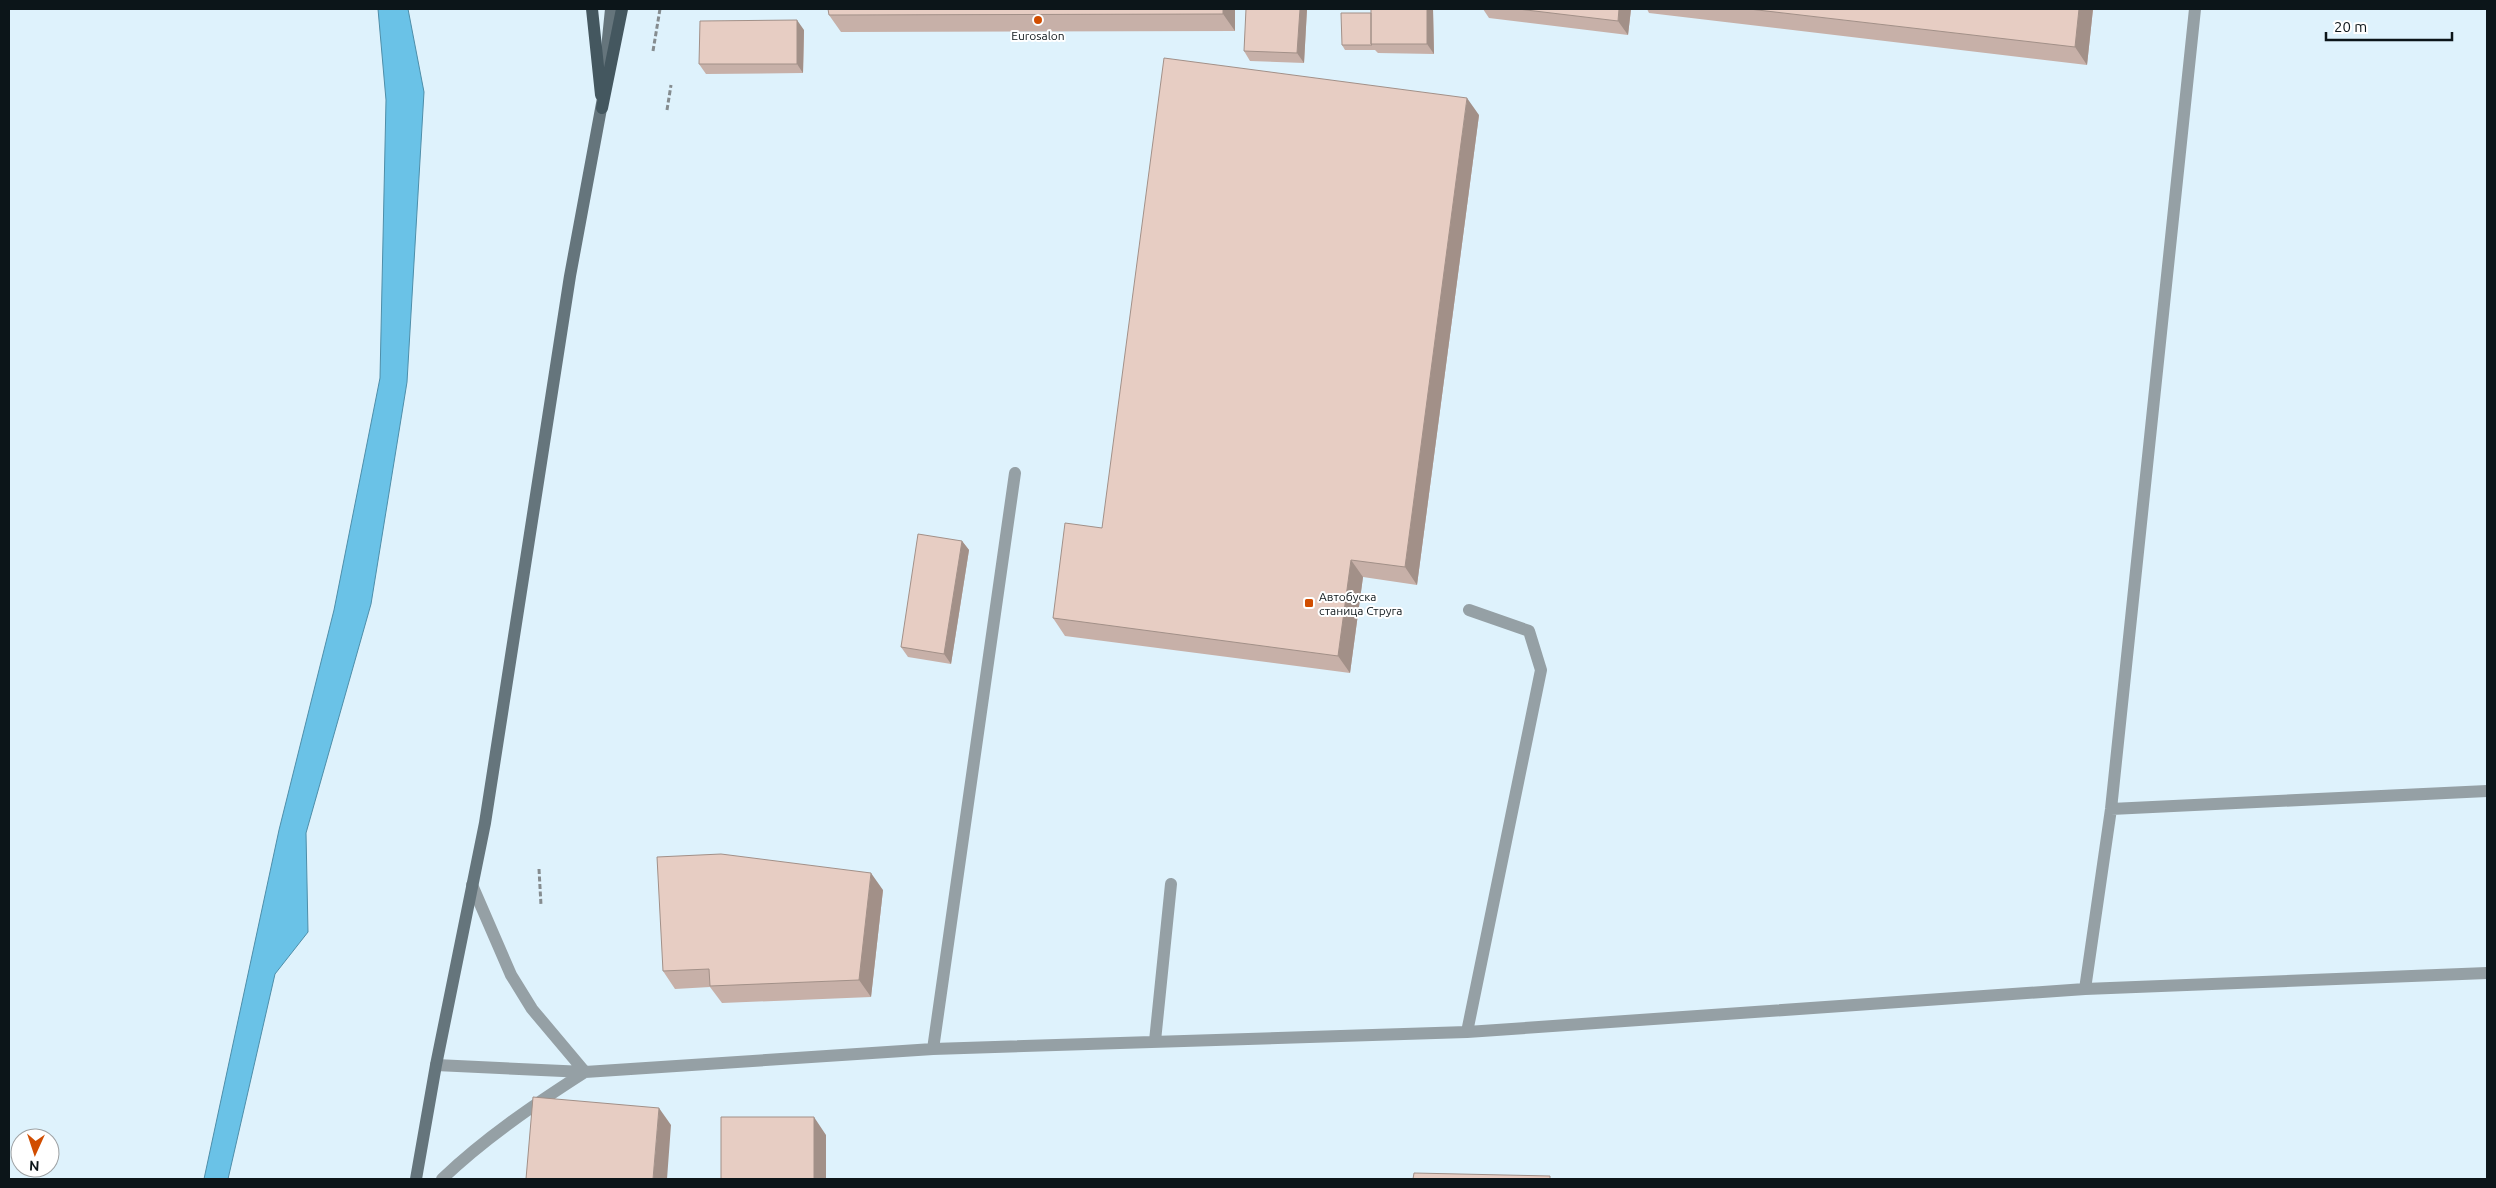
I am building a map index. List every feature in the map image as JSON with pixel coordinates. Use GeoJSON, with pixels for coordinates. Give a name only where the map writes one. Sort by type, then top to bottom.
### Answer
{"type":"FeatureCollection","features":[{"type":"Feature","properties":{"kind":"main road"},"geometry":{"type":"LineString","coordinates":[[592,9],[602,108]]}},
{"type":"Feature","properties":{"kind":"main road"},"geometry":{"type":"LineString","coordinates":[[602,108],[611,9]]}},
{"type":"Feature","properties":{"kind":"main road"},"geometry":{"type":"LineString","coordinates":[[416,1179],[436,1065],[485,823],[570,276],[622,9]]}},
{"type":"Feature","properties":{"kind":"lane"},"geometry":{"type":"LineString","coordinates":[[2084,989],[2111,809],[2195,9]]}},
{"type":"Feature","properties":{"kind":"lane"},"geometry":{"type":"LineString","coordinates":[[933,1049],[1015,473]]}},
{"type":"Feature","properties":{"kind":"lane"},"geometry":{"type":"LineString","coordinates":[[1467,1032],[1541,670],[1529,631],[1469,610]]}},
{"type":"Feature","properties":{"kind":"lane"},"geometry":{"type":"LineString","coordinates":[[2111,809],[2487,791]]}},
{"type":"Feature","properties":{"kind":"lane"},"geometry":{"type":"LineString","coordinates":[[1155,1041],[1171,884]]}},
{"type":"Feature","properties":{"kind":"lane"},"geometry":{"type":"LineString","coordinates":[[472,885],[511,975],[532,1009],[585,1072]]}},
{"type":"Feature","properties":{"kind":"lane"},"geometry":{"type":"LineString","coordinates":[[436,1065],[585,1072],[933,1049],[1467,1032],[2084,989],[2487,973]]}},
{"type":"Feature","properties":{"kind":"lane"},"geometry":{"type":"LineString","coordinates":[[442,1179],[467,1155],[543,1099],[585,1072]]}},
{"type":"Feature","properties":{"kind":"lane"},"geometry":{"type":"LineString","coordinates":[[541,1117],[543,1099]]}},
{"type":"Feature","properties":{"kind":"path"},"geometry":{"type":"LineString","coordinates":[[653,51],[660,9]]}},
{"type":"Feature","properties":{"kind":"path"},"geometry":{"type":"LineString","coordinates":[[667,110],[671,85]]}},
{"type":"Feature","properties":{"kind":"path"},"geometry":{"type":"LineString","coordinates":[[539,869],[541,905]]}},
{"type":"Feature","properties":{"kind":"shaded area"},"geometry":{"type":"Polygon","coordinates":[[[9,9],[2487,9],[2487,1179],[9,1179],[9,9]]]}},
{"type":"Feature","properties":{"kind":"water"},"geometry":{"type":"Polygon","coordinates":[[[378,9],[408,9],[424,92],[407,382],[371,604],[306,833],[308,932],[275,974],[228,1179],[204,1179],[279,830],[334,610],[380,378],[386,100],[378,9]]]}},
{"type":"Feature","properties":{"kind":"building"},"geometry":{"type":"Polygon","coordinates":[[[828,9],[1223,9],[1223,14],[829,15],[828,9]]]}},
{"type":"Feature","properties":{"kind":"building"},"geometry":{"type":"Polygon","coordinates":[[[1246,9],[1300,9],[1297,53],[1244,51],[1246,9]]]}},
{"type":"Feature","properties":{"kind":"building"},"geometry":{"type":"Polygon","coordinates":[[[1371,9],[1427,9],[1427,44],[1371,44],[1371,9]]]}},
{"type":"Feature","properties":{"kind":"building"},"geometry":{"type":"Polygon","coordinates":[[[1518,9],[1619,9],[1618,21],[1518,9]]]}},
{"type":"Feature","properties":{"kind":"building"},"geometry":{"type":"Polygon","coordinates":[[[1749,9],[2079,9],[2075,47],[1749,9]]]}},
{"type":"Feature","properties":{"kind":"building"},"geometry":{"type":"Polygon","coordinates":[[[1341,13],[1371,13],[1372,45],[1342,45],[1341,13]]]}},
{"type":"Feature","properties":{"kind":"building"},"geometry":{"type":"Polygon","coordinates":[[[797,20],[797,64],[699,64],[700,21],[797,20]]]}},
{"type":"Feature","properties":{"kind":"building"},"geometry":{"type":"Polygon","coordinates":[[[1164,58],[1467,98],[1405,567],[1351,560],[1338,656],[1053,618],[1065,523],[1102,528],[1164,58]]]}},
{"type":"Feature","properties":{"kind":"building"},"geometry":{"type":"Polygon","coordinates":[[[918,534],[962,541],[944,654],[901,647],[918,534]]]}},
{"type":"Feature","properties":{"kind":"building"},"geometry":{"type":"Polygon","coordinates":[[[721,854],[871,873],[859,980],[710,986],[709,969],[663,971],[657,857],[721,854]]]}},
{"type":"Feature","properties":{"kind":"building"},"geometry":{"type":"Polygon","coordinates":[[[533,1097],[659,1108],[653,1179],[526,1179],[533,1097]]]}},
{"type":"Feature","properties":{"kind":"building"},"geometry":{"type":"Polygon","coordinates":[[[721,1117],[814,1117],[814,1179],[721,1179],[721,1117]]]}},
{"type":"Feature","properties":{"kind":"building"},"geometry":{"type":"Polygon","coordinates":[[[1414,1173],[1550,1176],[1550,1179],[1413,1179],[1414,1173]]]}},
{"type":"Feature","properties":{"kind":"place","name":"Eurosalon"},"geometry":{"type":"Point","coordinates":[1038,20]}},
{"type":"Feature","properties":{"kind":"place","name":"Автобуска станица Струга"},"geometry":{"type":"Point","coordinates":[1309,603]}}]}
